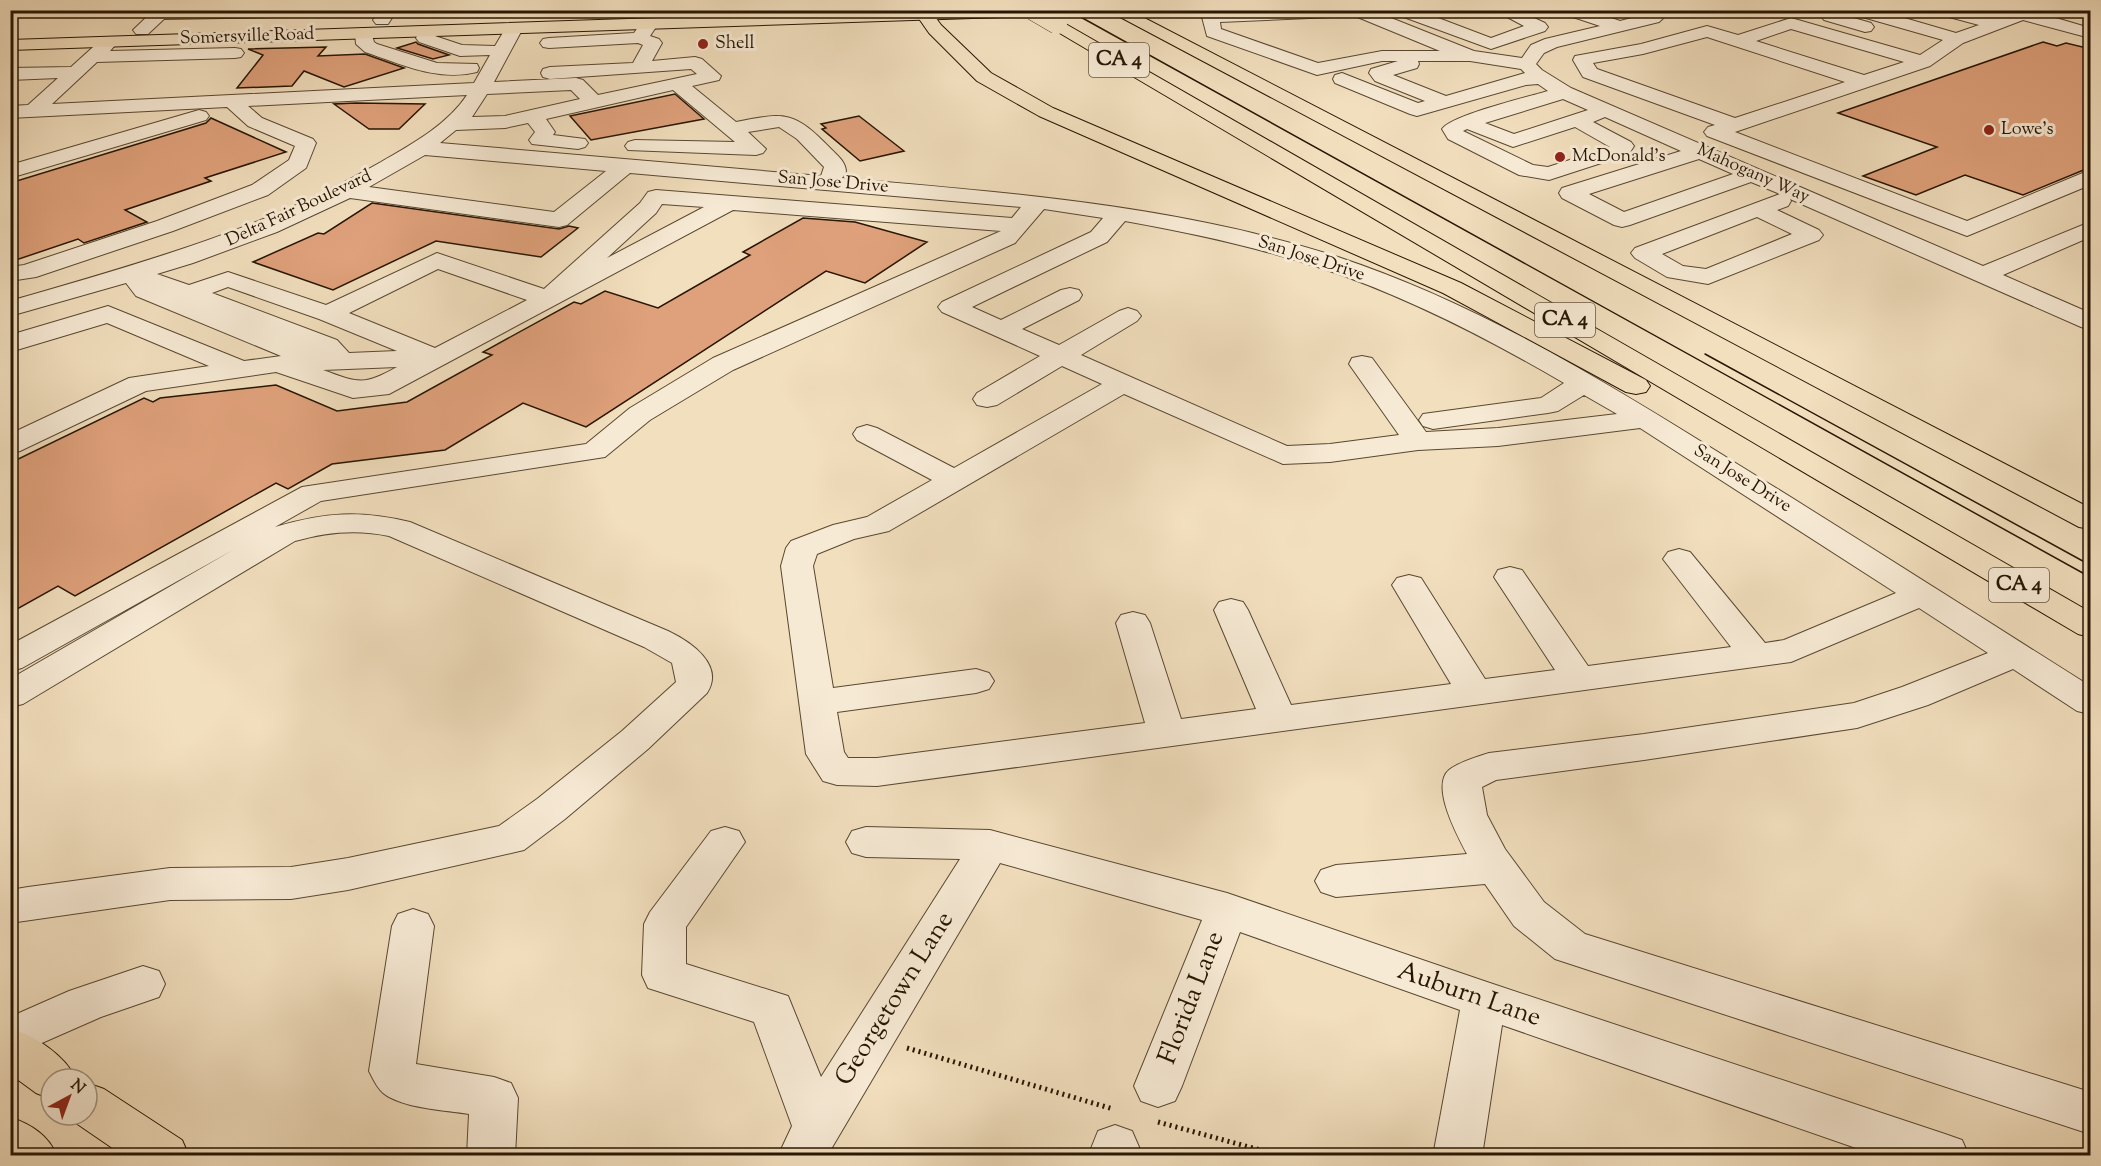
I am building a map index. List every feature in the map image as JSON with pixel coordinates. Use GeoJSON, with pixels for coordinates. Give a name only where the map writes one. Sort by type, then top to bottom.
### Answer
{"type":"FeatureCollection","features":[{"type":"Feature","properties":{"kind":"main road","name":"CA 4"},"geometry":{"type":"LineString","coordinates":[[1033,10],[1060,15],[1948,544],[2091,626]]}},
{"type":"Feature","properties":{"kind":"main road","name":"CA 4"},"geometry":{"type":"LineString","coordinates":[[1115,10],[2091,520]]}},
{"type":"Feature","properties":{"kind":"main road","name":"Somersville Road"},"geometry":{"type":"LineString","coordinates":[[10,45],[364,33],[518,16],[645,24],[922,12],[1060,15]]}},
{"type":"Feature","properties":{"kind":"main road"},"geometry":{"type":"LineString","coordinates":[[922,12],[935,29],[984,77],[1046,112],[1452,288],[1756,451],[1948,544]]}},
{"type":"Feature","properties":{"kind":"main road","name":"Somersville Road"},"geometry":{"type":"LineString","coordinates":[[10,35],[142,30],[385,15],[435,24]]}},
{"type":"Feature","properties":{"kind":"main road"},"geometry":{"type":"LineString","coordinates":[[1172,19],[1388,151]]}},
{"type":"Feature","properties":{"kind":"main road"},"geometry":{"type":"LineString","coordinates":[[10,1047],[39,1068]]}},
{"type":"Feature","properties":{"kind":"main road"},"geometry":{"type":"LineString","coordinates":[[99,1112],[165,1155]]}},
{"type":"Feature","properties":{"kind":"main road"},"geometry":{"type":"LineString","coordinates":[[10,1139],[33,1155]]}},
{"type":"Feature","properties":{"kind":"street"},"geometry":{"type":"LineString","coordinates":[[301,10],[331,10]]}},
{"type":"Feature","properties":{"kind":"street"},"geometry":{"type":"LineString","coordinates":[[1450,10],[1407,12],[1491,44],[1499,42],[1531,60]]}},
{"type":"Feature","properties":{"kind":"street"},"geometry":{"type":"LineString","coordinates":[[1502,10],[1539,27],[1531,60]]}},
{"type":"Feature","properties":{"kind":"street"},"geometry":{"type":"LineString","coordinates":[[1570,10],[1619,26]]}},
{"type":"Feature","properties":{"kind":"street"},"geometry":{"type":"LineString","coordinates":[[1342,80],[1417,111],[1444,102],[1531,60],[1551,43],[1653,18],[1664,10]]}},
{"type":"Feature","properties":{"kind":"street"},"geometry":{"type":"LineString","coordinates":[[1846,10],[1830,16],[1949,45]]}},
{"type":"Feature","properties":{"kind":"street"},"geometry":{"type":"LineString","coordinates":[[1857,10],[1949,45]]}},
{"type":"Feature","properties":{"kind":"street"},"geometry":{"type":"LineString","coordinates":[[1944,10],[2009,16],[2091,33]]}},
{"type":"Feature","properties":{"kind":"street"},"geometry":{"type":"LineString","coordinates":[[2056,10],[2091,20]]}},
{"type":"Feature","properties":{"kind":"street"},"geometry":{"type":"LineString","coordinates":[[1428,48],[1317,69],[1213,32],[1211,17],[1357,11],[1428,48],[1470,56],[1531,60]]}},
{"type":"Feature","properties":{"kind":"street"},"geometry":{"type":"LineString","coordinates":[[142,30],[160,14],[279,12]]}},
{"type":"Feature","properties":{"kind":"street","name":"Delta Fair Boulevard"},"geometry":{"type":"LineString","coordinates":[[10,309],[185,258],[269,227],[347,191],[421,148],[464,114],[502,50],[518,16]]}},
{"type":"Feature","properties":{"kind":"street"},"geometry":{"type":"LineString","coordinates":[[1680,142],[1923,62],[1949,45],[2009,16]]}},
{"type":"Feature","properties":{"kind":"street"},"geometry":{"type":"LineString","coordinates":[[1485,18],[1531,60]]}},
{"type":"Feature","properties":{"kind":"street"},"geometry":{"type":"LineString","coordinates":[[2070,27],[2091,20]]}},
{"type":"Feature","properties":{"kind":"street"},"geometry":{"type":"LineString","coordinates":[[1738,41],[1791,23],[1923,62]]}},
{"type":"Feature","properties":{"kind":"street"},"geometry":{"type":"LineString","coordinates":[[378,51],[435,24],[460,51]]}},
{"type":"Feature","properties":{"kind":"street"},"geometry":{"type":"LineString","coordinates":[[549,43],[645,24],[653,43],[639,68]]}},
{"type":"Feature","properties":{"kind":"street"},"geometry":{"type":"LineString","coordinates":[[1864,82],[1738,41],[1712,25],[1643,49],[1582,60],[1590,73],[1967,229],[2091,177]]}},
{"type":"Feature","properties":{"kind":"street"},"geometry":{"type":"LineString","coordinates":[[1595,32],[1643,49]]}},
{"type":"Feature","properties":{"kind":"street"},"geometry":{"type":"LineString","coordinates":[[364,33],[364,44],[425,67],[487,76],[576,84],[594,102]]}},
{"type":"Feature","properties":{"kind":"street"},"geometry":{"type":"LineString","coordinates":[[219,70],[250,36]]}},
{"type":"Feature","properties":{"kind":"street"},"geometry":{"type":"LineString","coordinates":[[33,111],[110,42]]}},
{"type":"Feature","properties":{"kind":"street"},"geometry":{"type":"LineString","coordinates":[[425,67],[460,51],[502,50]]}},
{"type":"Feature","properties":{"kind":"street"},"geometry":{"type":"LineString","coordinates":[[93,57],[235,53]]}},
{"type":"Feature","properties":{"kind":"street"},"geometry":{"type":"LineString","coordinates":[[1444,102],[1382,77],[1378,73],[1404,64],[1415,64],[1458,68],[1483,76],[1531,60]]}},
{"type":"Feature","properties":{"kind":"street","name":"Mahogany Way"},"geometry":{"type":"LineString","coordinates":[[1531,60],[1564,92],[2091,322]]}},
{"type":"Feature","properties":{"kind":"street"},"geometry":{"type":"LineString","coordinates":[[10,112],[242,103],[487,76],[695,63],[712,76],[505,122],[452,124]]}},
{"type":"Feature","properties":{"kind":"street"},"geometry":{"type":"LineString","coordinates":[[10,96],[19,84],[14,82],[16,74],[77,72]]}},
{"type":"Feature","properties":{"kind":"street"},"geometry":{"type":"LineString","coordinates":[[538,140],[618,146],[756,149],[677,84]]}},
{"type":"Feature","properties":{"kind":"street"},"geometry":{"type":"LineString","coordinates":[[187,104],[203,87]]}},
{"type":"Feature","properties":{"kind":"street"},"geometry":{"type":"LineString","coordinates":[[1466,130],[1564,92]]}},
{"type":"Feature","properties":{"kind":"street"},"geometry":{"type":"LineString","coordinates":[[10,172],[242,103]]}},
{"type":"Feature","properties":{"kind":"street"},"geometry":{"type":"LineString","coordinates":[[10,274],[27,272],[96,249],[260,190],[298,163],[306,143],[255,122],[242,103]]}},
{"type":"Feature","properties":{"kind":"street"},"geometry":{"type":"LineString","coordinates":[[1466,130],[1513,141],[1608,110]]}},
{"type":"Feature","properties":{"kind":"street"},"geometry":{"type":"LineString","coordinates":[[516,156],[545,132],[534,115]]}},
{"type":"Feature","properties":{"kind":"street"},"geometry":{"type":"LineString","coordinates":[[1466,130],[1513,163],[1527,170],[1549,174],[1622,150],[1624,146],[1584,125],[1581,120]]}},
{"type":"Feature","properties":{"kind":"street"},"geometry":{"type":"LineString","coordinates":[[733,129],[776,121],[785,122],[796,128],[835,166],[835,172],[828,183]]}},
{"type":"Feature","properties":{"kind":"street","name":"San Jose Drive"},"geometry":{"type":"LineString","coordinates":[[421,148],[1038,202],[1120,213],[1228,234],[1300,254],[1370,278],[1490,331],[1585,382],[1647,419],[2091,702]]}},
{"type":"Feature","properties":{"kind":"street"},"geometry":{"type":"LineString","coordinates":[[1701,151],[1570,193],[1622,220],[1753,174]]}},
{"type":"Feature","properties":{"kind":"street"},"geometry":{"type":"LineString","coordinates":[[347,191],[559,220],[625,165]]}},
{"type":"Feature","properties":{"kind":"street"},"geometry":{"type":"LineString","coordinates":[[278,364],[353,390],[379,388],[731,202],[755,177]]}},
{"type":"Feature","properties":{"kind":"street"},"geometry":{"type":"LineString","coordinates":[[1758,209],[1811,235],[1708,277],[1676,272],[1643,253],[1758,209],[1798,194]]}},
{"type":"Feature","properties":{"kind":"street"},"geometry":{"type":"LineString","coordinates":[[548,299],[648,208],[656,197],[1019,225]]}},
{"type":"Feature","properties":{"kind":"street"},"geometry":{"type":"LineString","coordinates":[[10,660],[313,493],[595,451],[608,437],[686,384],[768,343],[1007,238],[1038,202]]}},
{"type":"Feature","properties":{"kind":"street"},"geometry":{"type":"LineString","coordinates":[[1120,213],[1099,237],[951,307],[1283,455],[1330,453],[1412,432],[1548,405],[1585,382]]}},
{"type":"Feature","properties":{"kind":"street"},"geometry":{"type":"LineString","coordinates":[[1983,275],[2091,229]]}},
{"type":"Feature","properties":{"kind":"street"},"geometry":{"type":"LineString","coordinates":[[328,314],[437,260],[548,299]]}},
{"type":"Feature","properties":{"kind":"street"},"geometry":{"type":"LineString","coordinates":[[131,274],[189,293],[328,346],[340,360]]}},
{"type":"Feature","properties":{"kind":"street"},"geometry":{"type":"LineString","coordinates":[[131,274],[145,291],[302,355],[340,360]]}},
{"type":"Feature","properties":{"kind":"street"},"geometry":{"type":"LineString","coordinates":[[189,293],[228,279],[328,314],[436,358]]}},
{"type":"Feature","properties":{"kind":"street"},"geometry":{"type":"LineString","coordinates":[[1001,330],[1070,294]]}},
{"type":"Feature","properties":{"kind":"street"},"geometry":{"type":"LineString","coordinates":[[10,344],[108,314],[242,369]]}},
{"type":"Feature","properties":{"kind":"street"},"geometry":{"type":"LineString","coordinates":[[987,399],[1128,316]]}},
{"type":"Feature","properties":{"kind":"street"},"geometry":{"type":"LineString","coordinates":[[10,445],[139,384],[278,364],[436,358]]}},
{"type":"Feature","properties":{"kind":"street"},"geometry":{"type":"LineString","coordinates":[[1362,364],[1412,432]]}},
{"type":"Feature","properties":{"kind":"street"},"geometry":{"type":"LineString","coordinates":[[1122,384],[878,524],[844,532],[802,548],[797,566],[825,754],[837,771],[878,772],[1791,651],[1922,594]]}},
{"type":"Feature","properties":{"kind":"street"},"geometry":{"type":"LineString","coordinates":[[1412,432],[1498,437],[1647,419]]}},
{"type":"Feature","properties":{"kind":"street"},"geometry":{"type":"LineString","coordinates":[[867,434],[954,480]]}},
{"type":"Feature","properties":{"kind":"street"},"geometry":{"type":"LineString","coordinates":[[10,695],[284,534],[311,526],[342,522],[371,522],[399,529],[656,639],[684,653],[694,667],[694,685],[627,747],[510,839],[348,874],[291,883],[170,884],[10,907]]}},
{"type":"Feature","properties":{"kind":"street"},"geometry":{"type":"LineString","coordinates":[[1679,559],[1757,656]]}},
{"type":"Feature","properties":{"kind":"street"},"geometry":{"type":"LineString","coordinates":[[1510,578],[1579,679]]}},
{"type":"Feature","properties":{"kind":"street"},"geometry":{"type":"LineString","coordinates":[[1409,585],[1475,693]]}},
{"type":"Feature","properties":{"kind":"street"},"geometry":{"type":"LineString","coordinates":[[1231,610],[1279,719]]}},
{"type":"Feature","properties":{"kind":"street"},"geometry":{"type":"LineString","coordinates":[[1133,623],[1167,734]]}},
{"type":"Feature","properties":{"kind":"street"},"geometry":{"type":"LineString","coordinates":[[2016,655],[1915,696],[1857,715],[1644,747],[1489,767],[1462,780],[1467,815],[1496,867],[1529,914],[1570,947],[2091,1113]]}},
{"type":"Feature","properties":{"kind":"street"},"geometry":{"type":"LineString","coordinates":[[817,702],[976,681]]}},
{"type":"Feature","properties":{"kind":"street"},"geometry":{"type":"LineString","coordinates":[[725,842],[665,924],[664,975],[772,1009],[809,1141]]}},
{"type":"Feature","properties":{"kind":"street","name":"Auburn Lane"},"geometry":{"type":"LineString","coordinates":[[866,842],[990,845],[1227,910],[1936,1154]]}},
{"type":"Feature","properties":{"kind":"street","name":"Georgetown Lane"},"geometry":{"type":"LineString","coordinates":[[809,1141],[990,845]]}},
{"type":"Feature","properties":{"kind":"street"},"geometry":{"type":"LineString","coordinates":[[1336,881],[1496,867]]}},
{"type":"Feature","properties":{"kind":"street","name":"Florida Lane"},"geometry":{"type":"LineString","coordinates":[[1131,1124],[1227,910]]}},
{"type":"Feature","properties":{"kind":"street"},"geometry":{"type":"LineString","coordinates":[[413,926],[392,1071],[404,1082],[494,1098],[491,1155]]}},
{"type":"Feature","properties":{"kind":"street"},"geometry":{"type":"LineString","coordinates":[[10,1038],[85,1004],[143,984]]}},
{"type":"Feature","properties":{"kind":"street"},"geometry":{"type":"LineString","coordinates":[[1457,1155],[1484,1000]]}},
{"type":"Feature","properties":{"kind":"path"},"geometry":{"type":"LineString","coordinates":[[871,1038],[1131,1124],[1282,1155]]}},
{"type":"Feature","properties":{"kind":"building"},"geometry":{"type":"Polygon","coordinates":[[[416,42],[449,55],[433,59],[397,48],[416,42]]]}},
{"type":"Feature","properties":{"kind":"building","name":"Lowe's"},"geometry":{"type":"Polygon","coordinates":[[[2043,42],[2057,46],[2066,43],[2091,49],[2091,167],[2023,195],[1965,175],[1916,195],[1863,176],[1937,147],[1838,113],[2043,42]]]}},
{"type":"Feature","properties":{"kind":"building"},"geometry":{"type":"Polygon","coordinates":[[[326,47],[318,56],[365,54],[404,68],[344,87],[304,71],[292,86],[237,88],[263,55],[248,49],[326,47]]]}},
{"type":"Feature","properties":{"kind":"building"},"geometry":{"type":"Polygon","coordinates":[[[675,94],[704,119],[591,140],[570,116],[675,94]]]}},
{"type":"Feature","properties":{"kind":"building"},"geometry":{"type":"Polygon","coordinates":[[[334,104],[425,104],[399,129],[369,129],[334,104]]]}},
{"type":"Feature","properties":{"kind":"building"},"geometry":{"type":"Polygon","coordinates":[[[859,116],[904,151],[860,161],[822,129],[826,128],[821,124],[859,116]]]}},
{"type":"Feature","properties":{"kind":"building"},"geometry":{"type":"Polygon","coordinates":[[[211,118],[286,152],[205,178],[211,181],[125,210],[147,222],[84,243],[78,239],[10,262],[10,183],[206,123],[211,118]]]}},
{"type":"Feature","properties":{"kind":"building"},"geometry":{"type":"Polygon","coordinates":[[[372,203],[559,229],[569,226],[578,228],[541,257],[436,241],[333,290],[253,262],[318,233],[324,234],[372,203]]]}},
{"type":"Feature","properties":{"kind":"building"},"geometry":{"type":"Polygon","coordinates":[[[803,218],[855,222],[927,242],[865,283],[826,271],[586,427],[523,403],[445,450],[332,464],[288,489],[276,483],[75,596],[58,586],[10,613],[10,463],[144,398],[153,402],[160,398],[276,385],[337,411],[407,402],[492,355],[483,352],[574,302],[581,304],[605,291],[658,308],[750,255],[743,252],[803,218]]]}},
{"type":"Feature","properties":{"kind":"tram line"},"geometry":{"type":"LineString","coordinates":[[1068,10],[2090,577]]}},
{"type":"Feature","properties":{"kind":"tram line"},"geometry":{"type":"LineString","coordinates":[[1705,354],[2090,565]]}},
{"type":"Feature","properties":{"kind":"place","name":"Shell"},"geometry":{"type":"Point","coordinates":[703,44]}},
{"type":"Feature","properties":{"kind":"place","name":"Lowe's"},"geometry":{"type":"Point","coordinates":[1989,130]}},
{"type":"Feature","properties":{"kind":"place","name":"McDonald's"},"geometry":{"type":"Point","coordinates":[1560,157]}}]}
